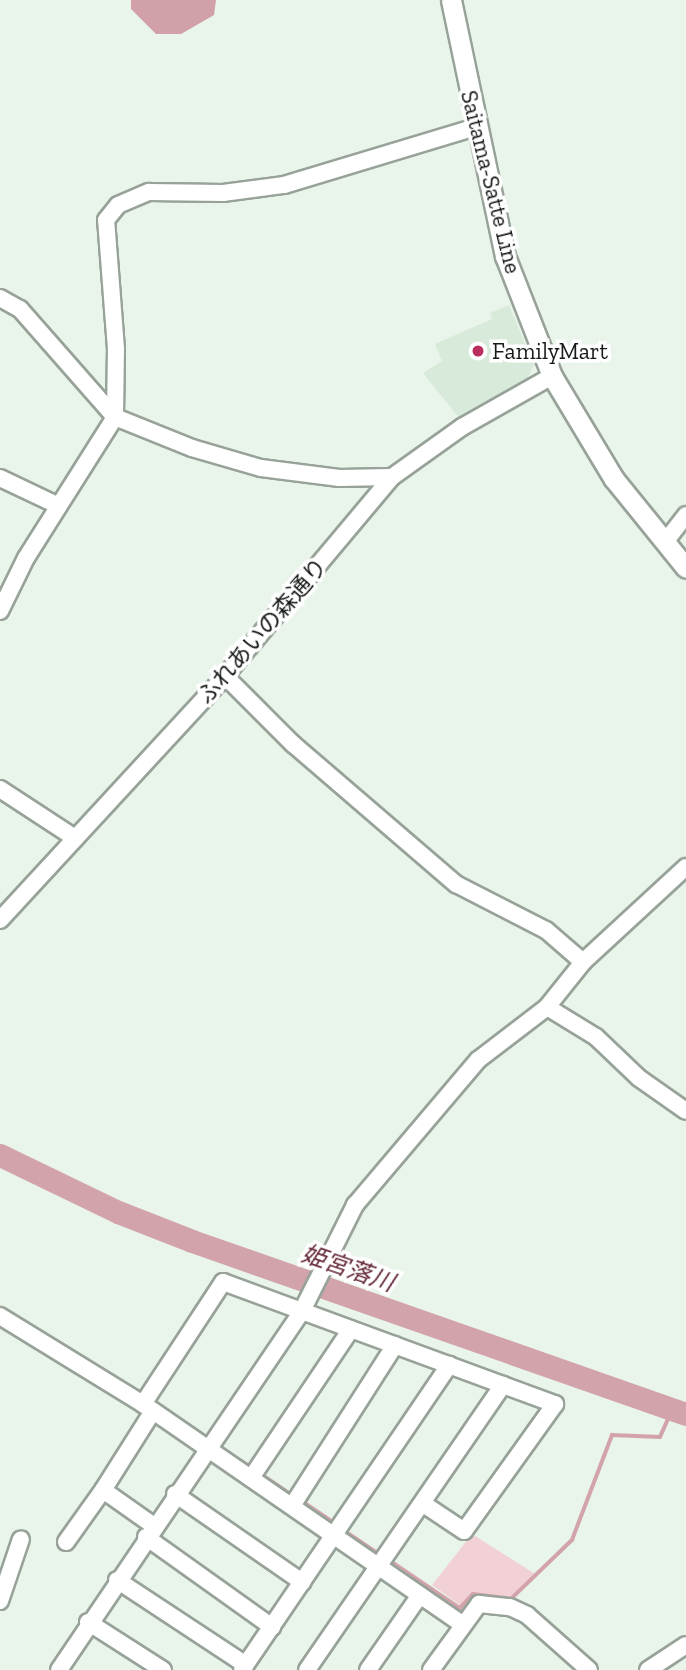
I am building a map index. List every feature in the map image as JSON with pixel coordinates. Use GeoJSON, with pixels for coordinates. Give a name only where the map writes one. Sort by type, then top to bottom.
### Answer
{"type":"FeatureCollection","features":[{"type":"Feature","properties":{"kind":"main road","name":"Saitama-Satte Line"},"geometry":{"type":"LineString","coordinates":[[452,0],[476,127],[505,256],[552,376],[614,479],[686,568]]}},
{"type":"Feature","properties":{"kind":"street"},"geometry":{"type":"LineString","coordinates":[[0,611],[59,506],[115,417],[117,348],[106,220],[118,205],[149,191],[223,193],[284,185],[476,127]]}},
{"type":"Feature","properties":{"kind":"street"},"geometry":{"type":"LineString","coordinates":[[0,298],[20,309],[115,417],[192,448],[261,468],[339,478],[392,477]]}},
{"type":"Feature","properties":{"kind":"street","name":"ふれあいの森通り"},"geometry":{"type":"LineString","coordinates":[[0,920],[225,676],[392,477],[462,427],[552,376]]}},
{"type":"Feature","properties":{"kind":"street"},"geometry":{"type":"LineString","coordinates":[[0,478],[59,506]]}},
{"type":"Feature","properties":{"kind":"street"},"geometry":{"type":"LineString","coordinates":[[665,542],[686,515]]}},
{"type":"Feature","properties":{"kind":"street"},"geometry":{"type":"LineString","coordinates":[[225,676],[302,752],[456,884],[546,930],[583,962]]}},
{"type":"Feature","properties":{"kind":"street"},"geometry":{"type":"LineString","coordinates":[[0,789],[75,838]]}},
{"type":"Feature","properties":{"kind":"street"},"geometry":{"type":"LineString","coordinates":[[63,1668],[88,1622],[304,1307],[355,1205],[478,1060],[547,1007],[583,962],[686,867]]}},
{"type":"Feature","properties":{"kind":"street"},"geometry":{"type":"LineString","coordinates":[[547,1007],[596,1037],[639,1077],[686,1111]]}},
{"type":"Feature","properties":{"kind":"street"},"geometry":{"type":"LineString","coordinates":[[66,1542],[103,1490],[148,1407],[223,1282],[304,1307],[351,1329],[555,1404],[464,1531],[422,1503]]}},
{"type":"Feature","properties":{"kind":"street"},"geometry":{"type":"LineString","coordinates":[[0,1316],[148,1407],[462,1624]]}},
{"type":"Feature","properties":{"kind":"street"},"geometry":{"type":"LineString","coordinates":[[251,1478],[351,1329]]}},
{"type":"Feature","properties":{"kind":"street"},"geometry":{"type":"LineString","coordinates":[[292,1506],[396,1345]]}},
{"type":"Feature","properties":{"kind":"street"},"geometry":{"type":"LineString","coordinates":[[117,1580],[244,1668],[449,1365]]}},
{"type":"Feature","properties":{"kind":"street"},"geometry":{"type":"LineString","coordinates":[[307,1670],[503,1385]]}},
{"type":"Feature","properties":{"kind":"street"},"geometry":{"type":"LineString","coordinates":[[103,1490],[150,1531],[272,1627]]}},
{"type":"Feature","properties":{"kind":"street"},"geometry":{"type":"LineString","coordinates":[[175,1494],[302,1582]]}},
{"type":"Feature","properties":{"kind":"street"},"geometry":{"type":"LineString","coordinates":[[0,1601],[22,1539]]}},
{"type":"Feature","properties":{"kind":"street"},"geometry":{"type":"LineString","coordinates":[[368,1670],[420,1595]]}},
{"type":"Feature","properties":{"kind":"street"},"geometry":{"type":"LineString","coordinates":[[437,1668],[462,1624],[479,1604],[510,1607],[527,1615],[589,1670]]}},
{"type":"Feature","properties":{"kind":"street"},"geometry":{"type":"LineString","coordinates":[[88,1622],[163,1670]]}},
{"type":"Feature","properties":{"kind":"street"},"geometry":{"type":"LineString","coordinates":[[648,1670],[686,1645]]}},
{"type":"Feature","properties":{"kind":"shaded area"},"geometry":{"type":"Polygon","coordinates":[[[131,0],[216,0],[214,15],[181,34],[156,34],[131,9],[131,0]]]}},
{"type":"Feature","properties":{"kind":"shaded area"},"geometry":{"type":"Polygon","coordinates":[[[509,305],[534,365],[526,381],[460,419],[423,373],[442,361],[435,344],[492,319],[490,313],[509,305]]]}},
{"type":"Feature","properties":{"kind":"shaded area"},"geometry":{"type":"Polygon","coordinates":[[[472,1534],[535,1574],[511,1598],[472,1593],[460,1605],[432,1585],[472,1534]]]}},
{"type":"Feature","properties":{"kind":"waterway","name":"姫宮落川"},"geometry":{"type":"LineString","coordinates":[[0,1155],[118,1212],[192,1241],[686,1414]]}},
{"type":"Feature","properties":{"kind":"waterway"},"geometry":{"type":"LineString","coordinates":[[155,1402],[208,1438]]}},
{"type":"Feature","properties":{"kind":"waterway"},"geometry":{"type":"LineString","coordinates":[[389,1560],[460,1608],[473,1594],[511,1599],[572,1540],[612,1435],[660,1437],[672,1410]]}},
{"type":"Feature","properties":{"kind":"waterway"},"geometry":{"type":"LineString","coordinates":[[217,1445],[252,1468]]}},
{"type":"Feature","properties":{"kind":"waterway"},"geometry":{"type":"LineString","coordinates":[[261,1474],[292,1495]]}},
{"type":"Feature","properties":{"kind":"waterway"},"geometry":{"type":"LineString","coordinates":[[302,1501],[336,1524]]}},
{"type":"Feature","properties":{"kind":"waterway"},"geometry":{"type":"LineString","coordinates":[[342,1529],[379,1554]]}},
{"type":"Feature","properties":{"kind":"place","name":"FamilyMart"},"geometry":{"type":"Point","coordinates":[478,351]}}]}
